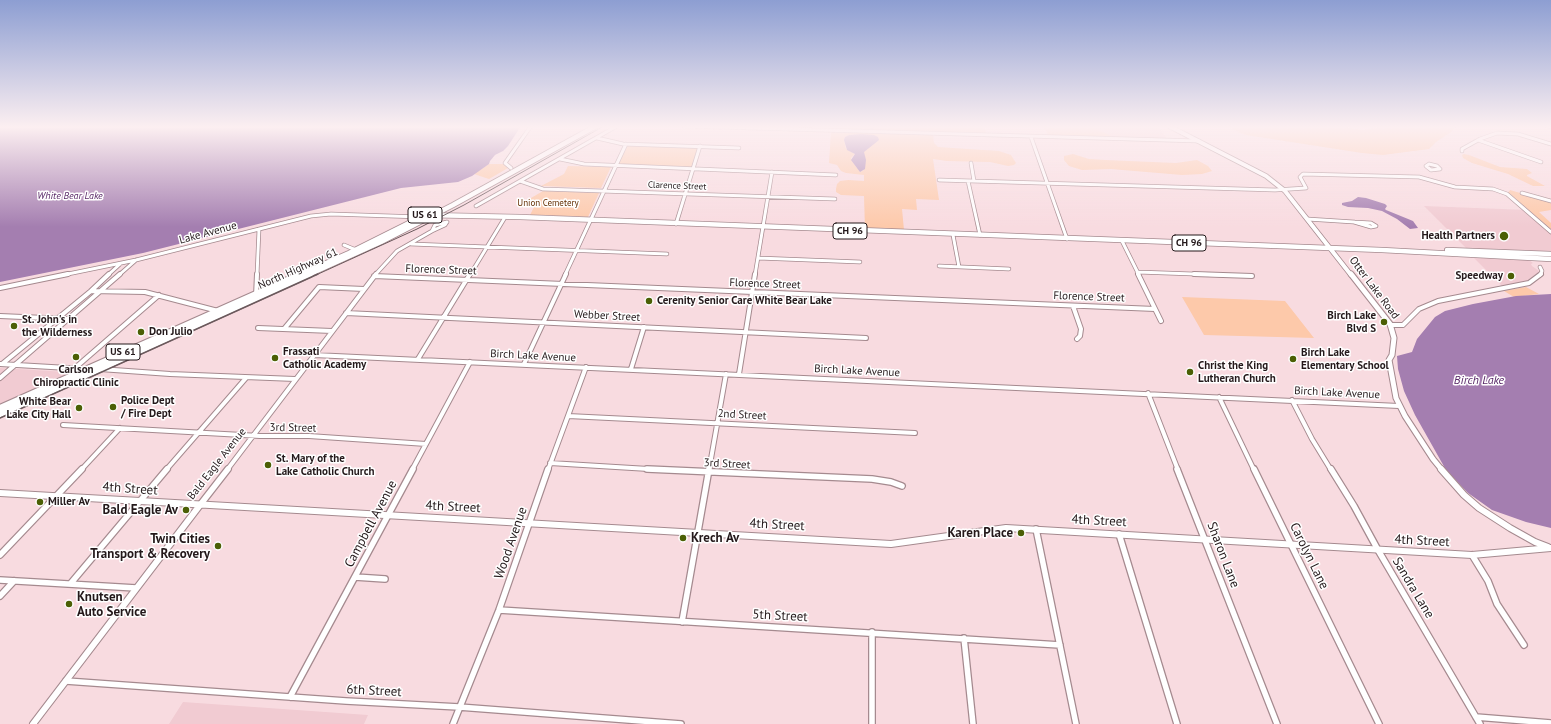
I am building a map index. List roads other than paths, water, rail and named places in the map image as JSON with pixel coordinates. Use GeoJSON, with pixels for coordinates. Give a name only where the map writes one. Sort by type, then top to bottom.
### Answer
{"type":"FeatureCollection","features":[{"type":"Feature","properties":{"kind":"main road","name":"North Highway 61"},"geometry":{"type":"LineString","coordinates":[[0,408],[218,310],[256,296],[368,249],[526,160]]}},
{"type":"Feature","properties":{"kind":"main road","name":"North Highway 61"},"geometry":{"type":"LineString","coordinates":[[0,414],[453,205],[535,160]]}},
{"type":"Feature","properties":{"kind":"main road"},"geometry":{"type":"LineString","coordinates":[[453,205],[448,211],[456,215]]}},
{"type":"Feature","properties":{"kind":"main road"},"geometry":{"type":"LineString","coordinates":[[428,216],[456,215]]}},
{"type":"Feature","properties":{"kind":"main road","name":"CH 96"},"geometry":{"type":"LineString","coordinates":[[456,215],[909,234],[954,234],[1330,248],[1551,258]]}},
{"type":"Feature","properties":{"kind":"main road","name":"CH 96"},"geometry":{"type":"LineString","coordinates":[[428,216],[504,219],[526,218]]}},
{"type":"Feature","properties":{"kind":"main road","name":"CH 96"},"geometry":{"type":"LineString","coordinates":[[1429,252],[1434,250],[1551,254]]}},
{"type":"Feature","properties":{"kind":"street"},"geometry":{"type":"LineString","coordinates":[[507,160],[505,163],[511,168]]}},
{"type":"Feature","properties":{"kind":"street"},"geometry":{"type":"LineString","coordinates":[[476,206],[559,160]]}},
{"type":"Feature","properties":{"kind":"street"},"geometry":{"type":"LineString","coordinates":[[563,160],[579,164],[616,166],[836,174]]}},
{"type":"Feature","properties":{"kind":"street"},"geometry":{"type":"LineString","coordinates":[[524,364],[619,160]]}},
{"type":"Feature","properties":{"kind":"street"},"geometry":{"type":"LineString","coordinates":[[676,224],[696,160]]}},
{"type":"Feature","properties":{"kind":"street"},"geometry":{"type":"LineString","coordinates":[[1039,160],[1067,238]]}},
{"type":"Feature","properties":{"kind":"street","name":"Otter Lake Road"},"geometry":{"type":"LineString","coordinates":[[1235,160],[1266,176],[1284,190],[1390,325],[1394,338],[1392,355],[1389,360],[1393,385],[1399,406],[1433,459],[1464,495],[1485,513],[1535,542],[1551,548]]}},
{"type":"Feature","properties":{"kind":"street"},"geometry":{"type":"LineString","coordinates":[[1535,160],[1541,162]]}},
{"type":"Feature","properties":{"kind":"street"},"geometry":{"type":"LineString","coordinates":[[971,163],[974,181]]}},
{"type":"Feature","properties":{"kind":"street"},"geometry":{"type":"LineString","coordinates":[[739,374],[772,172]]}},
{"type":"Feature","properties":{"kind":"street"},"geometry":{"type":"LineString","coordinates":[[939,180],[1284,190],[1301,192],[1307,190],[1300,177],[1307,174],[1426,178],[1450,187],[1493,189],[1502,192],[1551,232]]}},
{"type":"Feature","properties":{"kind":"street","name":"Clarence Street"},"geometry":{"type":"LineString","coordinates":[[520,181],[543,189],[835,199]]}},
{"type":"Feature","properties":{"kind":"street"},"geometry":{"type":"LineString","coordinates":[[968,181],[980,236]]}},
{"type":"Feature","properties":{"kind":"street"},"geometry":{"type":"LineString","coordinates":[[1522,193],[1551,201]]}},
{"type":"Feature","properties":{"kind":"street","name":"Lake Avenue"},"geometry":{"type":"LineString","coordinates":[[0,288],[121,264],[259,229],[324,215],[428,216]]}},
{"type":"Feature","properties":{"kind":"street"},"geometry":{"type":"LineString","coordinates":[[418,359],[468,280],[504,219]]}},
{"type":"Feature","properties":{"kind":"street"},"geometry":{"type":"LineString","coordinates":[[1308,220],[1354,222],[1371,223],[1376,226],[1371,227],[1354,222]]}},
{"type":"Feature","properties":{"kind":"street"},"geometry":{"type":"LineString","coordinates":[[256,296],[259,229]]}},
{"type":"Feature","properties":{"kind":"street","name":"Bald Eagle Avenue"},"geometry":{"type":"LineString","coordinates":[[33,724],[390,256],[432,231]]}},
{"type":"Feature","properties":{"kind":"street"},"geometry":{"type":"LineString","coordinates":[[954,234],[959,267]]}},
{"type":"Feature","properties":{"kind":"street"},"geometry":{"type":"LineString","coordinates":[[1122,240],[1161,321]]}},
{"type":"Feature","properties":{"kind":"street"},"geometry":{"type":"LineString","coordinates":[[411,244],[667,254]]}},
{"type":"Feature","properties":{"kind":"street"},"geometry":{"type":"LineString","coordinates":[[344,245],[356,250]]}},
{"type":"Feature","properties":{"kind":"street"},"geometry":{"type":"LineString","coordinates":[[758,258],[860,262]]}},
{"type":"Feature","properties":{"kind":"street"},"geometry":{"type":"LineString","coordinates":[[0,378],[136,260]]}},
{"type":"Feature","properties":{"kind":"street"},"geometry":{"type":"LineString","coordinates":[[1,365],[91,291],[121,264]]}},
{"type":"Feature","properties":{"kind":"street"},"geometry":{"type":"LineString","coordinates":[[939,266],[1009,269]]}},
{"type":"Feature","properties":{"kind":"street"},"geometry":{"type":"LineString","coordinates":[[1390,325],[1403,325],[1419,310],[1438,301],[1527,284],[1540,275],[1542,271],[1540,267]]}},
{"type":"Feature","properties":{"kind":"street"},"geometry":{"type":"LineString","coordinates":[[1137,272],[1252,276]]}},
{"type":"Feature","properties":{"kind":"street","name":"Florence Street"},"geometry":{"type":"LineString","coordinates":[[374,276],[1155,309]]}},
{"type":"Feature","properties":{"kind":"street"},"geometry":{"type":"LineString","coordinates":[[284,329],[319,287],[364,289]]}},
{"type":"Feature","properties":{"kind":"street"},"geometry":{"type":"LineString","coordinates":[[91,291],[145,292],[218,310]]}},
{"type":"Feature","properties":{"kind":"street"},"geometry":{"type":"LineString","coordinates":[[74,369],[158,295]]}},
{"type":"Feature","properties":{"kind":"street"},"geometry":{"type":"LineString","coordinates":[[1073,306],[1081,330],[1080,336],[1077,339]]}},
{"type":"Feature","properties":{"kind":"street","name":"Webber Street"},"geometry":{"type":"LineString","coordinates":[[346,313],[746,331],[866,338]]}},
{"type":"Feature","properties":{"kind":"street"},"geometry":{"type":"LineString","coordinates":[[0,316],[68,319]]}},
{"type":"Feature","properties":{"kind":"street"},"geometry":{"type":"LineString","coordinates":[[630,369],[644,327]]}},
{"type":"Feature","properties":{"kind":"street"},"geometry":{"type":"LineString","coordinates":[[258,328],[332,331]]}},
{"type":"Feature","properties":{"kind":"street","name":"Birch Lake Avenue"},"geometry":{"type":"LineString","coordinates":[[314,355],[1148,393],[1399,406]]}},
{"type":"Feature","properties":{"kind":"street","name":"Campbell Avenue"},"geometry":{"type":"LineString","coordinates":[[290,697],[470,362]]}},
{"type":"Feature","properties":{"kind":"street"},"geometry":{"type":"LineString","coordinates":[[1,365],[246,378],[295,379]]}},
{"type":"Feature","properties":{"kind":"street","name":"Wood Avenue"},"geometry":{"type":"LineString","coordinates":[[453,724],[499,610],[550,463],[586,367]]}},
{"type":"Feature","properties":{"kind":"street"},"geometry":{"type":"LineString","coordinates":[[682,622],[726,374]]}},
{"type":"Feature","properties":{"kind":"street"},"geometry":{"type":"LineString","coordinates":[[72,583],[197,433],[246,378]]}},
{"type":"Feature","properties":{"kind":"street","name":"Sharon Lane"},"geometry":{"type":"LineString","coordinates":[[1148,393],[1277,724]]}},
{"type":"Feature","properties":{"kind":"street","name":"Carolyn Lane"},"geometry":{"type":"LineString","coordinates":[[1220,397],[1379,724]]}},
{"type":"Feature","properties":{"kind":"street","name":"Sandra Lane"},"geometry":{"type":"LineString","coordinates":[[1292,400],[1312,439],[1354,506],[1378,550],[1480,724]]}},
{"type":"Feature","properties":{"kind":"street","name":"2nd Street"},"geometry":{"type":"LineString","coordinates":[[568,416],[915,433]]}},
{"type":"Feature","properties":{"kind":"street","name":"3rd Street"},"geometry":{"type":"LineString","coordinates":[[63,425],[197,433],[309,436],[426,444]]}},
{"type":"Feature","properties":{"kind":"street"},"geometry":{"type":"LineString","coordinates":[[0,555],[54,496],[120,428]]}},
{"type":"Feature","properties":{"kind":"street","name":"3rd Street"},"geometry":{"type":"LineString","coordinates":[[550,463],[872,479],[892,482],[902,486]]}},
{"type":"Feature","properties":{"kind":"street","name":"4th Street"},"geometry":{"type":"LineString","coordinates":[[0,493],[891,544],[995,529],[1120,534],[1472,555],[1551,548]]}},
{"type":"Feature","properties":{"kind":"street"},"geometry":{"type":"LineString","coordinates":[[1036,530],[1076,724]]}},
{"type":"Feature","properties":{"kind":"street"},"geometry":{"type":"LineString","coordinates":[[1120,534],[1176,724]]}},
{"type":"Feature","properties":{"kind":"street"},"geometry":{"type":"LineString","coordinates":[[1472,555],[1488,581],[1497,604],[1524,645]]}},
{"type":"Feature","properties":{"kind":"street"},"geometry":{"type":"LineString","coordinates":[[355,577],[385,579]]}},
{"type":"Feature","properties":{"kind":"street"},"geometry":{"type":"LineString","coordinates":[[0,580],[72,583],[136,588]]}},
{"type":"Feature","properties":{"kind":"street"},"geometry":{"type":"LineString","coordinates":[[0,596],[14,581]]}},
{"type":"Feature","properties":{"kind":"street","name":"5th Street"},"geometry":{"type":"LineString","coordinates":[[499,610],[682,622],[872,632],[1060,645]]}},
{"type":"Feature","properties":{"kind":"street"},"geometry":{"type":"LineString","coordinates":[[872,632],[872,724]]}},
{"type":"Feature","properties":{"kind":"street"},"geometry":{"type":"LineString","coordinates":[[964,638],[973,724]]}},
{"type":"Feature","properties":{"kind":"street","name":"6th Street"},"geometry":{"type":"LineString","coordinates":[[66,681],[459,707],[681,724]]}},
{"type":"Feature","properties":{"kind":"street"},"geometry":{"type":"LineString","coordinates":[[1476,717],[1551,723]]}},
{"type":"Feature","properties":{"kind":"water","name":"White Bear Lake"},"geometry":{"type":"Polygon","coordinates":[[[0,160],[491,160],[489,164],[472,176],[458,182],[401,188],[143,253],[0,282],[0,160]]]}},
{"type":"Feature","properties":{"kind":"water"},"geometry":{"type":"Polygon","coordinates":[[[851,160],[866,160],[865,169],[860,172],[851,160]]]}},
{"type":"Feature","properties":{"kind":"water"},"geometry":{"type":"Polygon","coordinates":[[[1358,197],[1385,204],[1387,206],[1385,209],[1386,210],[1413,221],[1418,228],[1410,229],[1397,219],[1382,211],[1342,205],[1342,203],[1352,201],[1358,197]]]}},
{"type":"Feature","properties":{"kind":"water","name":"Birch Lake"},"geometry":{"type":"Polygon","coordinates":[[[1551,294],[1551,528],[1526,522],[1492,510],[1468,493],[1446,470],[1415,415],[1404,391],[1398,369],[1397,356],[1412,352],[1417,339],[1435,317],[1445,311],[1516,296],[1551,294]]]}},
{"type":"Feature","properties":{"kind":"railway"},"geometry":{"type":"LineString","coordinates":[[316,275],[417,229],[464,205],[544,160]]}},
{"type":"Feature","properties":{"kind":"railway"},"geometry":{"type":"LineString","coordinates":[[0,418],[318,274]]}},
{"type":"Feature","properties":{"kind":"place","name":"Health Partners"},"geometry":{"type":"Point","coordinates":[1504,236]}},
{"type":"Feature","properties":{"kind":"place","name":"Speedway"},"geometry":{"type":"Point","coordinates":[1511,276]}},
{"type":"Feature","properties":{"kind":"place","name":"Cerenity Senior Care White Bear Lake"},"geometry":{"type":"Point","coordinates":[649,301]}},
{"type":"Feature","properties":{"kind":"place","name":"Birch Lake Blvd S"},"geometry":{"type":"Point","coordinates":[1384,322]}},
{"type":"Feature","properties":{"kind":"place","name":"St. John's in the Wilderness"},"geometry":{"type":"Point","coordinates":[14,326]}},
{"type":"Feature","properties":{"kind":"place","name":"Don Julio"},"geometry":{"type":"Point","coordinates":[141,332]}},
{"type":"Feature","properties":{"kind":"place","name":"Carlson Chiropractic Clinic"},"geometry":{"type":"Point","coordinates":[76,357]}},
{"type":"Feature","properties":{"kind":"place","name":"Frassati Catholic Academy"},"geometry":{"type":"Point","coordinates":[275,358]}},
{"type":"Feature","properties":{"kind":"place","name":"Birch Lake Elementary School"},"geometry":{"type":"Point","coordinates":[1293,359]}},
{"type":"Feature","properties":{"kind":"place","name":"Christ the King Lutheran Church"},"geometry":{"type":"Point","coordinates":[1190,372]}},
{"type":"Feature","properties":{"kind":"place","name":"Police Dept / Fire Dept"},"geometry":{"type":"Point","coordinates":[113,407]}},
{"type":"Feature","properties":{"kind":"place","name":"White Bear Lake City Hall"},"geometry":{"type":"Point","coordinates":[79,408]}},
{"type":"Feature","properties":{"kind":"place","name":"St. Mary of the Lake Catholic Church"},"geometry":{"type":"Point","coordinates":[268,465]}},
{"type":"Feature","properties":{"kind":"place","name":"Miller Av"},"geometry":{"type":"Point","coordinates":[40,502]}},
{"type":"Feature","properties":{"kind":"place","name":"Bald Eagle Av"},"geometry":{"type":"Point","coordinates":[186,510]}},
{"type":"Feature","properties":{"kind":"place","name":"Karen Place"},"geometry":{"type":"Point","coordinates":[1021,533]}},
{"type":"Feature","properties":{"kind":"place","name":"Krech Av"},"geometry":{"type":"Point","coordinates":[683,538]}},
{"type":"Feature","properties":{"kind":"place","name":"Twin Cities Transport & Recovery"},"geometry":{"type":"Point","coordinates":[218,546]}},
{"type":"Feature","properties":{"kind":"place","name":"Knutsen Auto Service"},"geometry":{"type":"Point","coordinates":[69,604]}},
{"type":"Feature","properties":{"kind":"park label","name":"Union Cemetery"},"geometry":{"type":"Point","coordinates":[548,203]}}]}
